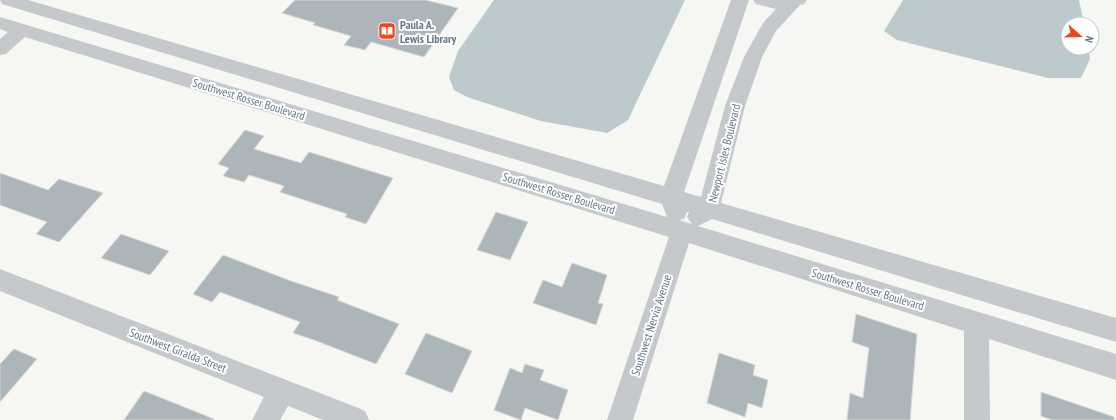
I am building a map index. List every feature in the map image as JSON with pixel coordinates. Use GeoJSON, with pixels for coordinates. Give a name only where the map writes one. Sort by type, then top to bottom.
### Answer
{"type":"FeatureCollection","features":[{"type":"Feature","properties":{"kind":"street"},"geometry":{"type":"LineString","coordinates":[[8,0],[1116,330]]}},
{"type":"Feature","properties":{"kind":"street"},"geometry":{"type":"LineString","coordinates":[[682,231],[671,198],[740,0]]}},
{"type":"Feature","properties":{"kind":"street"},"geometry":{"type":"LineString","coordinates":[[762,0],[782,4],[795,1]]}},
{"type":"Feature","properties":{"kind":"street","name":"Newport Isles Boulevard"},"geometry":{"type":"LineString","coordinates":[[682,231],[709,208],[735,106],[753,57],[769,27],[795,1]]}},
{"type":"Feature","properties":{"kind":"street","name":"Southwest Rosser Boulevard"},"geometry":{"type":"LineString","coordinates":[[0,23],[682,231],[1116,367]]}},
{"type":"Feature","properties":{"kind":"street"},"geometry":{"type":"LineString","coordinates":[[0,49],[22,30]]}},
{"type":"Feature","properties":{"kind":"street"},"geometry":{"type":"LineString","coordinates":[[705,99],[735,106]]}},
{"type":"Feature","properties":{"kind":"street","name":"Southwest Nervia Avenue"},"geometry":{"type":"LineString","coordinates":[[620,420],[682,231]]}},
{"type":"Feature","properties":{"kind":"street","name":"Southwest Giralda Street"},"geometry":{"type":"LineString","coordinates":[[0,280],[356,420]]}},
{"type":"Feature","properties":{"kind":"street"},"geometry":{"type":"LineString","coordinates":[[976,324],[977,420]]}},
{"type":"Feature","properties":{"kind":"street"},"geometry":{"type":"LineString","coordinates":[[265,420],[283,391]]}},
{"type":"Feature","properties":{"kind":"shaded area"},"geometry":{"type":"Polygon","coordinates":[[[494,0],[685,0],[628,120],[607,133],[541,121],[467,97],[454,90],[449,77],[458,51],[494,0]]]}},
{"type":"Feature","properties":{"kind":"shaded area"},"geometry":{"type":"Polygon","coordinates":[[[903,0],[1079,0],[1082,16],[1060,16],[1060,56],[1089,56],[1090,59],[1081,78],[1048,78],[897,40],[884,31],[903,0]]]}},
{"type":"Feature","properties":{"kind":"building","name":"Paula A. Lewis Library"},"geometry":{"type":"Polygon","coordinates":[[[295,0],[425,0],[458,8],[424,57],[371,42],[365,50],[344,45],[351,36],[313,25],[315,23],[282,13],[295,0]]]}},
{"type":"Feature","properties":{"kind":"building"},"geometry":{"type":"Polygon","coordinates":[[[245,130],[264,136],[254,149],[301,163],[309,152],[393,178],[366,224],[345,217],[347,214],[280,192],[284,186],[249,175],[244,182],[223,176],[229,168],[218,164],[245,130]]]}},
{"type":"Feature","properties":{"kind":"building"},"geometry":{"type":"Polygon","coordinates":[[[0,173],[48,190],[59,179],[103,193],[59,242],[36,234],[47,222],[0,205],[0,173]]]}},
{"type":"Feature","properties":{"kind":"building"},"geometry":{"type":"Polygon","coordinates":[[[496,212],[528,222],[510,260],[477,250],[496,212]]]}},
{"type":"Feature","properties":{"kind":"building"},"geometry":{"type":"Polygon","coordinates":[[[121,234],[169,251],[150,275],[101,258],[121,234]]]}},
{"type":"Feature","properties":{"kind":"building"},"geometry":{"type":"Polygon","coordinates":[[[223,255],[291,281],[339,297],[337,300],[399,324],[376,364],[293,333],[300,322],[220,292],[212,302],[193,294],[223,255]]]}},
{"type":"Feature","properties":{"kind":"building"},"geometry":{"type":"Polygon","coordinates":[[[572,263],[607,275],[598,303],[603,304],[596,325],[533,303],[543,280],[562,287],[572,263]]]}},
{"type":"Feature","properties":{"kind":"building"},"geometry":{"type":"Polygon","coordinates":[[[856,314],[917,334],[910,420],[847,420],[850,393],[863,398],[869,348],[852,342],[856,314]]]}},
{"type":"Feature","properties":{"kind":"building"},"geometry":{"type":"Polygon","coordinates":[[[426,333],[472,351],[452,393],[405,374],[426,333]]]}},
{"type":"Feature","properties":{"kind":"building"},"geometry":{"type":"Polygon","coordinates":[[[14,349],[37,359],[0,402],[0,364],[14,349]]]}},
{"type":"Feature","properties":{"kind":"building"},"geometry":{"type":"Polygon","coordinates":[[[719,353],[755,365],[753,375],[768,380],[762,408],[748,403],[745,417],[707,403],[719,353]]]}},
{"type":"Feature","properties":{"kind":"building"},"geometry":{"type":"Polygon","coordinates":[[[525,364],[544,370],[540,380],[568,390],[558,420],[525,408],[521,420],[494,410],[510,368],[522,373],[525,364]]]}},
{"type":"Feature","properties":{"kind":"building"},"geometry":{"type":"Polygon","coordinates":[[[144,391],[214,419],[214,420],[124,420],[144,391]]]}},
{"type":"Feature","properties":{"kind":"building"},"geometry":{"type":"Polygon","coordinates":[[[1041,392],[1114,417],[1114,420],[1052,420],[1041,416],[1041,392]]]}},
{"type":"Feature","properties":{"kind":"place","name":"Paula A. Lewis Library"},"geometry":{"type":"Point","coordinates":[387,31]}}]}
